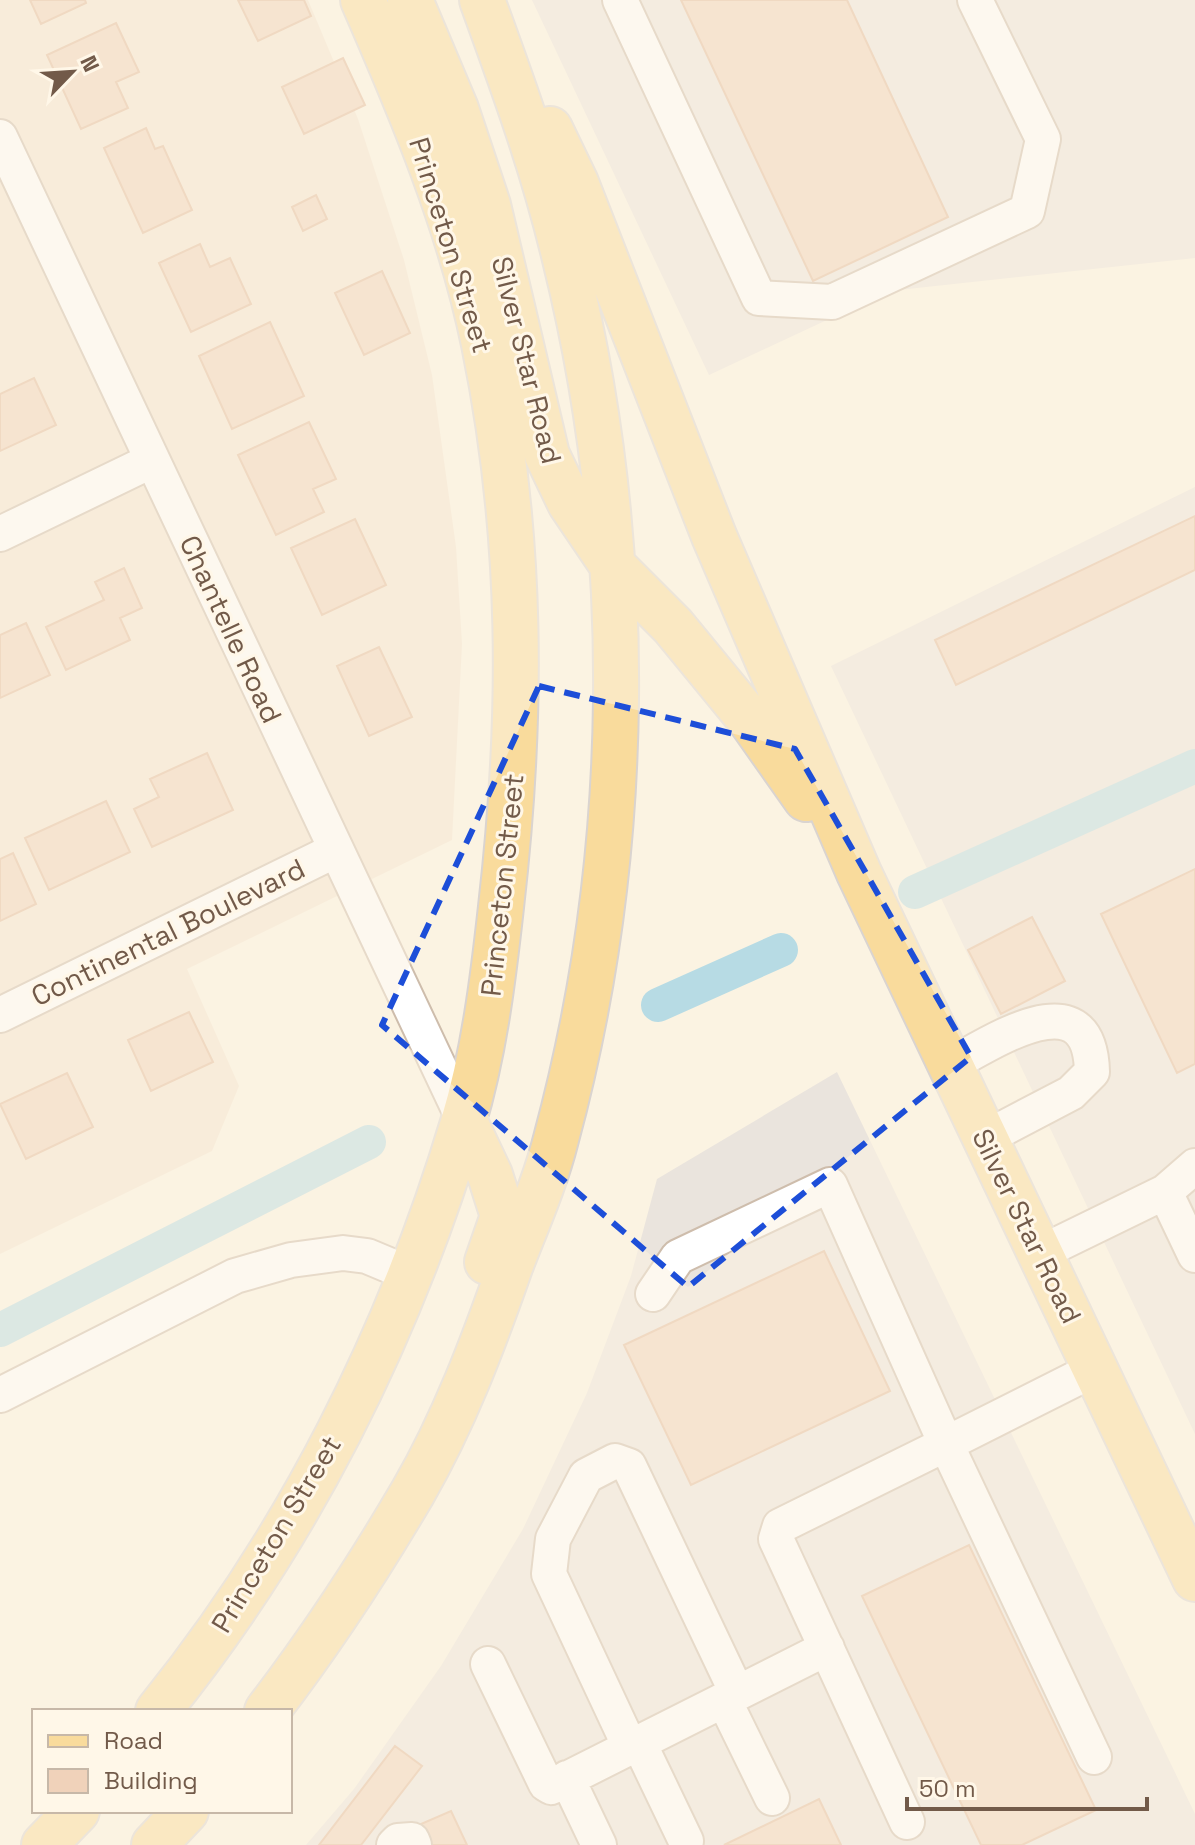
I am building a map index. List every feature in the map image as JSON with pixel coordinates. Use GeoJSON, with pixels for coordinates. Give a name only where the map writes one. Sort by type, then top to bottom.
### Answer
{"type":"FeatureCollection","features":[{"type":"Feature","properties":{"kind":"main road","name":"Princeton Street"},"geometry":{"type":"LineString","coordinates":[[159,1709],[258,1574],[319,1473],[381,1345],[410,1274],[464,1120],[490,1006],[514,775],[518,652],[508,491],[483,341],[445,209],[363,0]]}},
{"type":"Feature","properties":{"kind":"main road","name":"Silver Star Road"},"geometry":{"type":"LineString","coordinates":[[410,0],[456,109],[488,205],[547,455],[570,503],[612,565],[673,626],[751,721],[859,873]]}},
{"type":"Feature","properties":{"kind":"main road"},"geometry":{"type":"LineString","coordinates":[[268,1709],[350,1593],[414,1490],[478,1357],[555,1143],[582,1032],[600,928],[612,808],[616,671],[612,565],[601,443],[566,261],[527,121],[482,0]]}},
{"type":"Feature","properties":{"kind":"main road","name":"Silver Star Road"},"geometry":{"type":"LineString","coordinates":[[489,0],[576,183],[714,536],[859,873],[1095,1369],[1186,1533],[1195,1579]]}},
{"type":"Feature","properties":{"kind":"main road"},"geometry":{"type":"LineString","coordinates":[[237,1709],[358,1531],[447,1359],[492,1250],[503,1216],[490,1175],[464,1120]]}},
{"type":"Feature","properties":{"kind":"main road"},"geometry":{"type":"LineString","coordinates":[[44,1845],[75,1813]]}},
{"type":"Feature","properties":{"kind":"main road"},"geometry":{"type":"LineString","coordinates":[[134,1845],[158,1813]]}},
{"type":"Feature","properties":{"kind":"main road"},"geometry":{"type":"LineString","coordinates":[[154,1845],[184,1813]]}},
{"type":"Feature","properties":{"kind":"street"},"geometry":{"type":"LineString","coordinates":[[620,0],[759,298],[832,302],[1027,211],[1043,139],[975,0]]}},
{"type":"Feature","properties":{"kind":"street","name":"Chantelle Road"},"geometry":{"type":"LineString","coordinates":[[0,137],[464,1120]]}},
{"type":"Feature","properties":{"kind":"street"},"geometry":{"type":"LineString","coordinates":[[0,534],[151,461]]}},
{"type":"Feature","properties":{"kind":"street","name":"Continental Boulevard"},"geometry":{"type":"LineString","coordinates":[[0,1015],[336,850]]}},
{"type":"Feature","properties":{"kind":"street"},"geometry":{"type":"LineString","coordinates":[[950,1065],[1026,1026],[1054,1019],[1066,1022],[1080,1034],[1092,1054],[1092,1072],[1071,1093],[985,1138]]}},
{"type":"Feature","properties":{"kind":"street"},"geometry":{"type":"LineString","coordinates":[[1040,1253],[1165,1192],[1195,1166]]}},
{"type":"Feature","properties":{"kind":"street"},"geometry":{"type":"LineString","coordinates":[[653,1294],[678,1257],[830,1185],[946,1444],[1094,1757]]}},
{"type":"Feature","properties":{"kind":"street"},"geometry":{"type":"LineString","coordinates":[[1165,1192],[1195,1255]]}},
{"type":"Feature","properties":{"kind":"street"},"geometry":{"type":"LineString","coordinates":[[0,1395],[235,1276],[291,1260],[343,1253],[367,1256],[410,1274]]}},
{"type":"Feature","properties":{"kind":"street"},"geometry":{"type":"LineString","coordinates":[[907,1822],[776,1539],[780,1526],[1095,1369]]}},
{"type":"Feature","properties":{"kind":"street"},"geometry":{"type":"LineString","coordinates":[[686,1841],[634,1745],[549,1574],[553,1539],[586,1476],[615,1461],[629,1466],[772,1798]]}},
{"type":"Feature","properties":{"kind":"street"},"geometry":{"type":"LineString","coordinates":[[488,1664],[546,1784],[551,1787],[827,1648]]}},
{"type":"Feature","properties":{"kind":"street"},"geometry":{"type":"LineString","coordinates":[[567,1778],[599,1845]]}},
{"type":"Feature","properties":{"kind":"street"},"geometry":{"type":"LineString","coordinates":[[394,1845],[398,1841],[412,1840],[414,1845]]}},
{"type":"Feature","properties":{"kind":"highlighted area"},"geometry":{"type":"Polygon","coordinates":[[[539,686],[795,749],[971,1057],[688,1287],[382,1025],[539,686]]]}},
{"type":"Feature","properties":{"kind":"shaded area"},"geometry":{"type":"Polygon","coordinates":[[[0,0],[308,0],[358,119],[404,260],[432,375],[456,547],[462,644],[452,840],[187,969],[239,1086],[212,1151],[0,1254],[0,0]]]}},
{"type":"Feature","properties":{"kind":"shaded area"},"geometry":{"type":"Polygon","coordinates":[[[532,0],[1195,0],[1195,258],[889,291],[709,375],[532,0]]]}},
{"type":"Feature","properties":{"kind":"shaded area"},"geometry":{"type":"Polygon","coordinates":[[[1195,487],[1195,1434],[831,666],[1195,487]]]}},
{"type":"Feature","properties":{"kind":"shaded area"},"geometry":{"type":"Polygon","coordinates":[[[837,1072],[1195,1814],[1195,1845],[306,1845],[354,1789],[441,1666],[523,1529],[587,1393],[631,1276],[657,1179],[837,1072]]]}},
{"type":"Feature","properties":{"kind":"building"},"geometry":{"type":"Polygon","coordinates":[[[30,0],[85,0],[86,3],[41,24],[30,0]]]}},
{"type":"Feature","properties":{"kind":"building"},"geometry":{"type":"Polygon","coordinates":[[[238,0],[304,0],[311,16],[258,41],[238,0]]]}},
{"type":"Feature","properties":{"kind":"building"},"geometry":{"type":"Polygon","coordinates":[[[681,0],[847,0],[948,217],[813,281],[681,0]]]}},
{"type":"Feature","properties":{"kind":"building"},"geometry":{"type":"Polygon","coordinates":[[[116,23],[139,72],[116,82],[128,108],[81,129],[47,55],[116,23]]]}},
{"type":"Feature","properties":{"kind":"building"},"geometry":{"type":"Polygon","coordinates":[[[343,58],[365,105],[304,134],[282,87],[343,58]]]}},
{"type":"Feature","properties":{"kind":"building"},"geometry":{"type":"Polygon","coordinates":[[[146,128],[155,149],[163,146],[192,210],[143,233],[104,148],[146,128]]]}},
{"type":"Feature","properties":{"kind":"building"},"geometry":{"type":"Polygon","coordinates":[[[316,195],[327,219],[303,231],[292,207],[316,195]]]}},
{"type":"Feature","properties":{"kind":"building"},"geometry":{"type":"Polygon","coordinates":[[[200,244],[210,267],[230,258],[251,304],[191,332],[159,263],[200,244]]]}},
{"type":"Feature","properties":{"kind":"building"},"geometry":{"type":"Polygon","coordinates":[[[382,271],[410,333],[364,355],[335,293],[382,271]]]}},
{"type":"Feature","properties":{"kind":"building"},"geometry":{"type":"Polygon","coordinates":[[[270,322],[304,396],[232,429],[199,356],[270,322]]]}},
{"type":"Feature","properties":{"kind":"building"},"geometry":{"type":"Polygon","coordinates":[[[34,378],[56,425],[0,451],[0,394],[34,378]]]}},
{"type":"Feature","properties":{"kind":"building"},"geometry":{"type":"Polygon","coordinates":[[[309,422],[336,479],[313,489],[324,512],[276,535],[238,455],[309,422]]]}},
{"type":"Feature","properties":{"kind":"building"},"geometry":{"type":"Polygon","coordinates":[[[1195,516],[1195,570],[956,685],[935,640],[1195,516]]]}},
{"type":"Feature","properties":{"kind":"building"},"geometry":{"type":"Polygon","coordinates":[[[355,519],[386,585],[322,615],[291,548],[355,519]]]}},
{"type":"Feature","properties":{"kind":"building"},"geometry":{"type":"Polygon","coordinates":[[[124,568],[142,608],[120,618],[130,640],[66,670],[46,627],[104,600],[95,582],[124,568]]]}},
{"type":"Feature","properties":{"kind":"building"},"geometry":{"type":"Polygon","coordinates":[[[26,623],[50,675],[0,698],[0,635],[26,623]]]}},
{"type":"Feature","properties":{"kind":"building"},"geometry":{"type":"Polygon","coordinates":[[[379,647],[412,717],[369,736],[337,666],[379,647]]]}},
{"type":"Feature","properties":{"kind":"building"},"geometry":{"type":"Polygon","coordinates":[[[207,753],[233,810],[152,847],[134,809],[159,797],[150,779],[207,753]]]}},
{"type":"Feature","properties":{"kind":"building"},"geometry":{"type":"Polygon","coordinates":[[[106,801],[130,852],[49,890],[25,838],[106,801]]]}},
{"type":"Feature","properties":{"kind":"building"},"geometry":{"type":"Polygon","coordinates":[[[13,853],[36,904],[0,921],[0,859],[13,853]]]}},
{"type":"Feature","properties":{"kind":"building"},"geometry":{"type":"Polygon","coordinates":[[[1195,869],[1195,1064],[1177,1073],[1101,914],[1195,869]]]}},
{"type":"Feature","properties":{"kind":"building"},"geometry":{"type":"Polygon","coordinates":[[[1032,917],[1065,981],[1001,1014],[968,950],[1032,917]]]}},
{"type":"Feature","properties":{"kind":"building"},"geometry":{"type":"Polygon","coordinates":[[[189,1012],[213,1062],[151,1091],[128,1040],[189,1012]]]}},
{"type":"Feature","properties":{"kind":"building"},"geometry":{"type":"Polygon","coordinates":[[[67,1073],[93,1127],[26,1159],[0,1104],[67,1073]]]}},
{"type":"Feature","properties":{"kind":"building"},"geometry":{"type":"Polygon","coordinates":[[[824,1251],[890,1391],[691,1485],[624,1345],[824,1251]]]}},
{"type":"Feature","properties":{"kind":"building"},"geometry":{"type":"Polygon","coordinates":[[[969,1545],[1096,1810],[1022,1845],[981,1845],[862,1596],[969,1545]]]}},
{"type":"Feature","properties":{"kind":"building"},"geometry":{"type":"Polygon","coordinates":[[[395,1746],[422,1766],[361,1845],[319,1845],[395,1746]]]}},
{"type":"Feature","properties":{"kind":"building"},"geometry":{"type":"Polygon","coordinates":[[[819,1799],[841,1845],[724,1845],[819,1799]]]}},
{"type":"Feature","properties":{"kind":"building"},"geometry":{"type":"Polygon","coordinates":[[[451,1811],[467,1845],[431,1845],[421,1824],[451,1811]]]}},
{"type":"Feature","properties":{"kind":"waterway"},"geometry":{"type":"LineString","coordinates":[[915,892],[1195,766]]}},
{"type":"Feature","properties":{"kind":"waterway"},"geometry":{"type":"LineString","coordinates":[[658,1005],[781,950]]}},
{"type":"Feature","properties":{"kind":"waterway"},"geometry":{"type":"LineString","coordinates":[[0,1330],[369,1142]]}}]}
